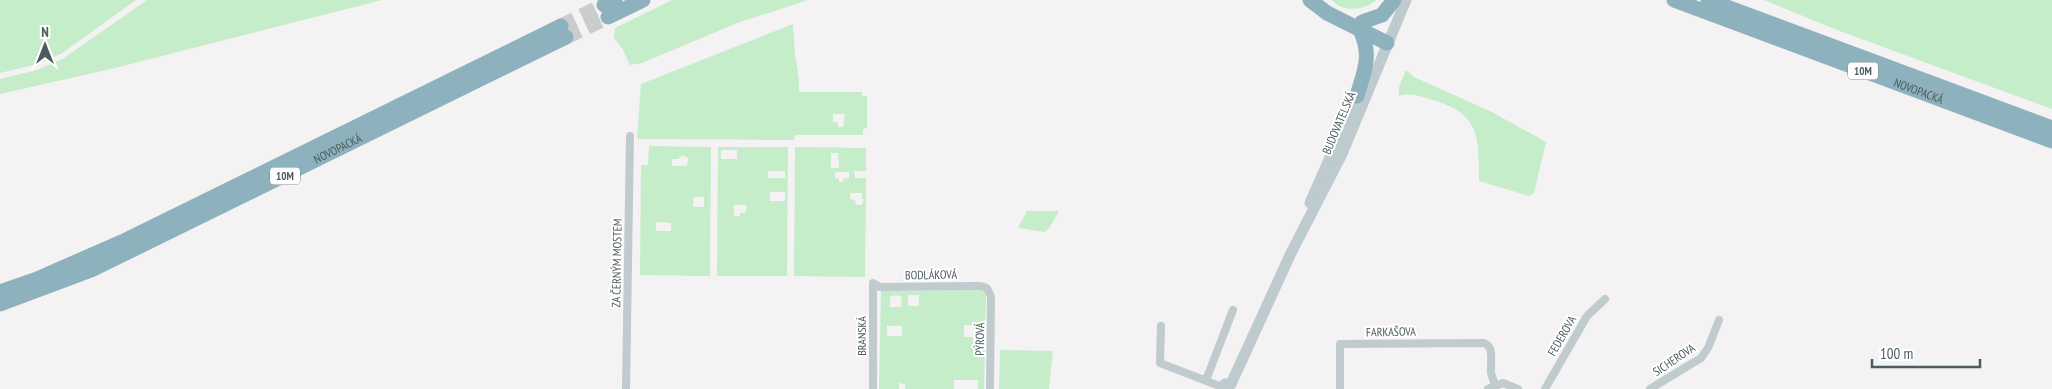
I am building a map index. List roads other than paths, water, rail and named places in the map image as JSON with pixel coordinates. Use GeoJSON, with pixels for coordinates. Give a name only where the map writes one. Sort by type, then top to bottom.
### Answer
{"type":"FeatureCollection","features":[{"type":"Feature","properties":{"kind":"highway"},"geometry":{"type":"LineString","coordinates":[[609,7],[643,0]]}},
{"type":"Feature","properties":{"kind":"highway"},"geometry":{"type":"LineString","coordinates":[[1310,0],[1328,13],[1385,38]]}},
{"type":"Feature","properties":{"kind":"highway"},"geometry":{"type":"LineString","coordinates":[[1318,0],[1362,27],[1367,44],[1368,58],[1357,96]]}},
{"type":"Feature","properties":{"kind":"highway"},"geometry":{"type":"LineString","coordinates":[[1362,27],[1382,15],[1396,0]]}},
{"type":"Feature","properties":{"kind":"highway","name":"NOVOPACKÁ"},"geometry":{"type":"LineString","coordinates":[[1674,0],[2052,141]]}},
{"type":"Feature","properties":{"kind":"highway","name":"NOVOPACKÁ"},"geometry":{"type":"LineString","coordinates":[[1708,0],[2052,128]]}},
{"type":"Feature","properties":{"kind":"highway","name":"NOVOPACKÁ"},"geometry":{"type":"LineString","coordinates":[[0,292],[37,279],[126,240],[564,32],[91,270],[0,304]]}},
{"type":"Feature","properties":{"kind":"street","name":"BUDOVATELSKÁ"},"geometry":{"type":"LineString","coordinates":[[1227,387],[1291,253],[1342,154],[1385,38],[1396,0]]}},
{"type":"Feature","properties":{"kind":"street","name":"BUDOVATELSKÁ"},"geometry":{"type":"LineString","coordinates":[[1291,253],[1312,197],[1357,96],[1406,0]]}},
{"type":"Feature","properties":{"kind":"street","name":"ZA ČERNÝM MOSTEM"},"geometry":{"type":"LineString","coordinates":[[626,389],[630,136]]}},
{"type":"Feature","properties":{"kind":"street","name":"BODLÁKOVÁ"},"geometry":{"type":"LineString","coordinates":[[873,283],[880,287],[985,286],[988,289]]}},
{"type":"Feature","properties":{"kind":"street","name":"BRANSKÁ"},"geometry":{"type":"LineString","coordinates":[[872,389],[873,283]]}},
{"type":"Feature","properties":{"kind":"street","name":"PÝROVÁ"},"geometry":{"type":"LineString","coordinates":[[988,289],[991,297],[990,389]]}},
{"type":"Feature","properties":{"kind":"street","name":"FEDEROVA"},"geometry":{"type":"LineString","coordinates":[[1545,389],[1587,316],[1605,299]]}},
{"type":"Feature","properties":{"kind":"street"},"geometry":{"type":"LineString","coordinates":[[1206,380],[1233,310]]}},
{"type":"Feature","properties":{"kind":"street","name":"SICHEROVA"},"geometry":{"type":"LineString","coordinates":[[1650,389],[1701,358],[1708,348],[1719,320]]}},
{"type":"Feature","properties":{"kind":"street"},"geometry":{"type":"LineString","coordinates":[[1161,326],[1160,363],[1227,387]]}},
{"type":"Feature","properties":{"kind":"street","name":"FARKAŠOVA"},"geometry":{"type":"LineString","coordinates":[[1340,389],[1340,344],[1470,342],[1488,344],[1491,349],[1492,387]]}},
{"type":"Feature","properties":{"kind":"street"},"geometry":{"type":"LineString","coordinates":[[1492,387],[1503,383],[1518,389]]}},
{"type":"Feature","properties":{"kind":"tunnel"},"geometry":{"type":"LineString","coordinates":[[561,26],[604,5]]}},
{"type":"Feature","properties":{"kind":"tunnel"},"geometry":{"type":"LineString","coordinates":[[566,37],[608,17]]}}]}
